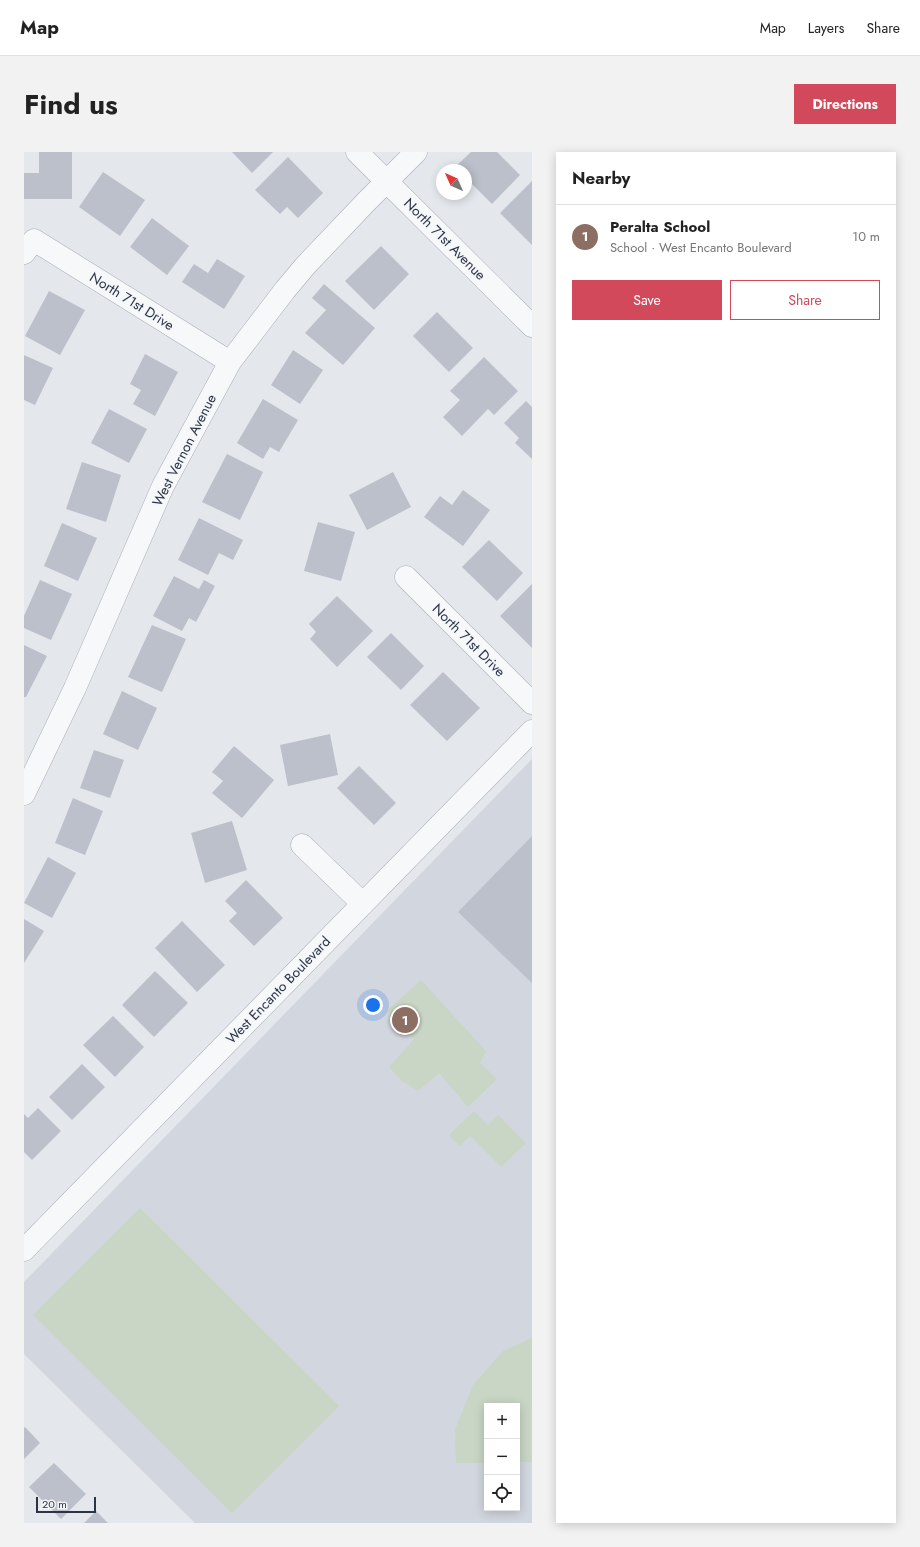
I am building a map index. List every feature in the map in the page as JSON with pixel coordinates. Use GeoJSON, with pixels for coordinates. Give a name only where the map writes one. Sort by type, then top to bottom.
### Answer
{"type":"FeatureCollection","features":[{"type":"Feature","properties":{"kind":"street","name":"North 71st Avenue"},"geometry":{"type":"LineString","coordinates":[[357,152],[532,326]]}},
{"type":"Feature","properties":{"kind":"street","name":"West Vernon Avenue"},"geometry":{"type":"LineString","coordinates":[[24,794],[75,688],[163,486],[230,362],[306,265],[386,181],[416,152]]}},
{"type":"Feature","properties":{"kind":"street","name":"North 71st Drive"},"geometry":{"type":"LineString","coordinates":[[29,247],[230,362]]}},
{"type":"Feature","properties":{"kind":"street","name":"North 71st Drive"},"geometry":{"type":"LineString","coordinates":[[406,577],[532,703]]}},
{"type":"Feature","properties":{"kind":"street","name":"West Encanto Boulevard"},"geometry":{"type":"LineString","coordinates":[[24,1250],[532,731]]}},
{"type":"Feature","properties":{"kind":"street"},"geometry":{"type":"LineString","coordinates":[[302,845],[362,904]]}},
{"type":"Feature","properties":{"kind":"shaded area"},"geometry":{"type":"Polygon","coordinates":[[[532,759],[532,1523],[195,1523],[24,1354],[24,1282],[532,759]]]}},
{"type":"Feature","properties":{"kind":"green space"},"geometry":{"type":"Polygon","coordinates":[[[421,980],[486,1051],[480,1063],[497,1079],[468,1107],[439,1073],[418,1091],[402,1081],[389,1067],[414,1039],[387,1011],[421,980]]]}},
{"type":"Feature","properties":{"kind":"green space"},"geometry":{"type":"Polygon","coordinates":[[[474,1111],[488,1125],[498,1115],[526,1143],[501,1167],[470,1136],[460,1146],[449,1135],[474,1111]]]}},
{"type":"Feature","properties":{"kind":"green space"},"geometry":{"type":"Polygon","coordinates":[[[140,1208],[339,1406],[232,1513],[33,1315],[140,1208]]]}},
{"type":"Feature","properties":{"kind":"green space"},"geometry":{"type":"Polygon","coordinates":[[[532,1338],[532,1462],[520,1462],[520,1403],[484,1403],[484,1463],[456,1463],[455,1430],[473,1385],[503,1351],[532,1338]]]}},
{"type":"Feature","properties":{"kind":"building"},"geometry":{"type":"Polygon","coordinates":[[[39,152],[72,152],[72,199],[24,199],[24,173],[39,173],[39,152]]]}},
{"type":"Feature","properties":{"kind":"building"},"geometry":{"type":"Polygon","coordinates":[[[232,152],[273,152],[252,173],[232,152]]]}},
{"type":"Feature","properties":{"kind":"building"},"geometry":{"type":"Polygon","coordinates":[[[471,152],[497,152],[520,175],[492,204],[472,184],[472,164],[458,164],[471,152]]]}},
{"type":"Feature","properties":{"kind":"building"},"geometry":{"type":"Polygon","coordinates":[[[288,157],[323,193],[298,218],[287,207],[280,214],[255,190],[288,157]]]}},
{"type":"Feature","properties":{"kind":"building"},"geometry":{"type":"Polygon","coordinates":[[[103,172],[145,200],[120,236],[79,207],[103,172]]]}},
{"type":"Feature","properties":{"kind":"building"},"geometry":{"type":"Polygon","coordinates":[[[532,181],[532,245],[500,213],[532,181]]]}},
{"type":"Feature","properties":{"kind":"building"},"geometry":{"type":"Polygon","coordinates":[[[152,218],[189,246],[167,275],[130,247],[152,218]]]}},
{"type":"Feature","properties":{"kind":"building"},"geometry":{"type":"Polygon","coordinates":[[[381,246],[409,274],[374,310],[345,281],[381,246]]]}},
{"type":"Feature","properties":{"kind":"building"},"geometry":{"type":"Polygon","coordinates":[[[217,259],[245,276],[224,309],[182,282],[194,264],[208,273],[217,259]]]}},
{"type":"Feature","properties":{"kind":"building"},"geometry":{"type":"Polygon","coordinates":[[[324,284],[375,328],[343,365],[305,333],[326,310],[312,298],[324,284]]]}},
{"type":"Feature","properties":{"kind":"building"},"geometry":{"type":"Polygon","coordinates":[[[49,291],[85,310],[60,355],[25,336],[49,291]]]}},
{"type":"Feature","properties":{"kind":"building"},"geometry":{"type":"Polygon","coordinates":[[[437,312],[473,348],[449,372],[413,336],[437,312]]]}},
{"type":"Feature","properties":{"kind":"building"},"geometry":{"type":"Polygon","coordinates":[[[293,350],[323,370],[300,404],[271,385],[293,350]]]}},
{"type":"Feature","properties":{"kind":"building"},"geometry":{"type":"Polygon","coordinates":[[[145,354],[178,372],[155,416],[133,404],[141,390],[130,384],[145,354]]]}},
{"type":"Feature","properties":{"kind":"building"},"geometry":{"type":"Polygon","coordinates":[[[24,355],[53,368],[35,405],[24,400],[24,355]]]}},
{"type":"Feature","properties":{"kind":"building"},"geometry":{"type":"Polygon","coordinates":[[[484,357],[518,391],[494,415],[488,409],[462,436],[443,417],[460,400],[450,391],[484,357]]]}},
{"type":"Feature","properties":{"kind":"building"},"geometry":{"type":"Polygon","coordinates":[[[263,399],[298,420],[279,452],[270,447],[263,459],[237,443],[263,399]]]}},
{"type":"Feature","properties":{"kind":"building"},"geometry":{"type":"Polygon","coordinates":[[[526,401],[532,407],[532,459],[515,443],[519,438],[504,423],[526,401]]]}},
{"type":"Feature","properties":{"kind":"building"},"geometry":{"type":"Polygon","coordinates":[[[109,409],[147,429],[129,463],[91,443],[109,409]]]}},
{"type":"Feature","properties":{"kind":"building"},"geometry":{"type":"Polygon","coordinates":[[[227,454],[263,472],[240,520],[202,502],[227,454]]]}},
{"type":"Feature","properties":{"kind":"building"},"geometry":{"type":"Polygon","coordinates":[[[82,462],[121,475],[106,522],[66,509],[82,462]]]}},
{"type":"Feature","properties":{"kind":"building"},"geometry":{"type":"Polygon","coordinates":[[[393,472],[411,507],[367,530],[349,495],[393,472]]]}},
{"type":"Feature","properties":{"kind":"building"},"geometry":{"type":"Polygon","coordinates":[[[463,490],[490,510],[463,546],[424,517],[440,496],[452,505],[463,490]]]}},
{"type":"Feature","properties":{"kind":"building"},"geometry":{"type":"Polygon","coordinates":[[[199,518],[243,540],[233,560],[219,553],[208,575],[178,560],[199,518]]]}},
{"type":"Feature","properties":{"kind":"building"},"geometry":{"type":"Polygon","coordinates":[[[318,522],[355,532],[341,581],[304,571],[318,522]]]}},
{"type":"Feature","properties":{"kind":"building"},"geometry":{"type":"Polygon","coordinates":[[[62,523],[97,538],[78,581],[44,566],[62,523]]]}},
{"type":"Feature","properties":{"kind":"building"},"geometry":{"type":"Polygon","coordinates":[[[489,540],[523,573],[497,601],[462,567],[489,540]]]}},
{"type":"Feature","properties":{"kind":"building"},"geometry":{"type":"Polygon","coordinates":[[[174,576],[199,589],[204,580],[215,586],[196,622],[189,618],[182,631],[153,616],[174,576]]]}},
{"type":"Feature","properties":{"kind":"building"},"geometry":{"type":"Polygon","coordinates":[[[40,580],[72,594],[51,640],[24,628],[24,616],[40,580]]]}},
{"type":"Feature","properties":{"kind":"building"},"geometry":{"type":"Polygon","coordinates":[[[532,584],[532,648],[500,616],[532,584]]]}},
{"type":"Feature","properties":{"kind":"building"},"geometry":{"type":"Polygon","coordinates":[[[337,596],[373,631],[337,667],[310,639],[316,632],[309,624],[337,596]]]}},
{"type":"Feature","properties":{"kind":"building"},"geometry":{"type":"Polygon","coordinates":[[[152,625],[186,639],[162,692],[128,677],[152,625]]]}},
{"type":"Feature","properties":{"kind":"building"},"geometry":{"type":"Polygon","coordinates":[[[391,633],[424,666],[401,690],[367,657],[391,633]]]}},
{"type":"Feature","properties":{"kind":"building"},"geometry":{"type":"Polygon","coordinates":[[[24,645],[47,656],[26,697],[24,697],[24,645]]]}},
{"type":"Feature","properties":{"kind":"building"},"geometry":{"type":"Polygon","coordinates":[[[443,672],[480,708],[447,741],[410,705],[443,672]]]}},
{"type":"Feature","properties":{"kind":"building"},"geometry":{"type":"Polygon","coordinates":[[[122,691],[157,708],[138,750],[103,734],[122,691]]]}},
{"type":"Feature","properties":{"kind":"building"},"geometry":{"type":"Polygon","coordinates":[[[330,734],[338,775],[288,786],[280,745],[330,734]]]}},
{"type":"Feature","properties":{"kind":"building"},"geometry":{"type":"Polygon","coordinates":[[[234,746],[274,780],[242,818],[212,793],[223,781],[212,772],[234,746]]]}},
{"type":"Feature","properties":{"kind":"building"},"geometry":{"type":"Polygon","coordinates":[[[94,750],[124,760],[110,798],[80,788],[94,750]]]}},
{"type":"Feature","properties":{"kind":"building"},"geometry":{"type":"Polygon","coordinates":[[[359,766],[396,803],[374,825],[337,788],[359,766]]]}},
{"type":"Feature","properties":{"kind":"building"},"geometry":{"type":"Polygon","coordinates":[[[73,798],[103,811],[85,855],[55,843],[73,798]]]}},
{"type":"Feature","properties":{"kind":"building"},"geometry":{"type":"Polygon","coordinates":[[[232,821],[247,870],[205,883],[191,833],[232,821]]]}},
{"type":"Feature","properties":{"kind":"building"},"geometry":{"type":"Polygon","coordinates":[[[532,836],[532,983],[458,912],[532,836]]]}},
{"type":"Feature","properties":{"kind":"building"},"geometry":{"type":"Polygon","coordinates":[[[48,857],[76,873],[52,918],[24,903],[48,857]]]}},
{"type":"Feature","properties":{"kind":"building"},"geometry":{"type":"Polygon","coordinates":[[[246,880],[283,918],[254,946],[229,921],[237,913],[225,901],[246,880]]]}},
{"type":"Feature","properties":{"kind":"building"},"geometry":{"type":"Polygon","coordinates":[[[24,919],[44,931],[24,963],[24,919]]]}},
{"type":"Feature","properties":{"kind":"building"},"geometry":{"type":"Polygon","coordinates":[[[182,921],[225,965],[197,992],[155,948],[182,921]]]}},
{"type":"Feature","properties":{"kind":"building"},"geometry":{"type":"Polygon","coordinates":[[[155,971],[188,1003],[154,1037],[122,1005],[155,971]]]}},
{"type":"Feature","properties":{"kind":"building"},"geometry":{"type":"Polygon","coordinates":[[[113,1016],[144,1047],[115,1077],[83,1045],[113,1016]]]}},
{"type":"Feature","properties":{"kind":"building"},"geometry":{"type":"Polygon","coordinates":[[[82,1064],[105,1087],[72,1120],[49,1097],[82,1064]]]}},
{"type":"Feature","properties":{"kind":"building"},"geometry":{"type":"Polygon","coordinates":[[[38,1108],[61,1131],[32,1160],[24,1152],[24,1114],[28,1118],[38,1108]]]}},
{"type":"Feature","properties":{"kind":"building"},"geometry":{"type":"Polygon","coordinates":[[[25,1427],[40,1443],[24,1459],[24,1428],[25,1427]]]}},
{"type":"Feature","properties":{"kind":"building"},"geometry":{"type":"Polygon","coordinates":[[[54,1463],[86,1494],[61,1519],[29,1487],[54,1463]]]}},
{"type":"Feature","properties":{"kind":"building"},"geometry":{"type":"Polygon","coordinates":[[[96,1511],[108,1523],[84,1523],[96,1511]]]}},
{"type":"Feature","properties":{"kind":"place","name":"Peralta School"},"geometry":{"type":"Point","coordinates":[405,1020]}}]}
